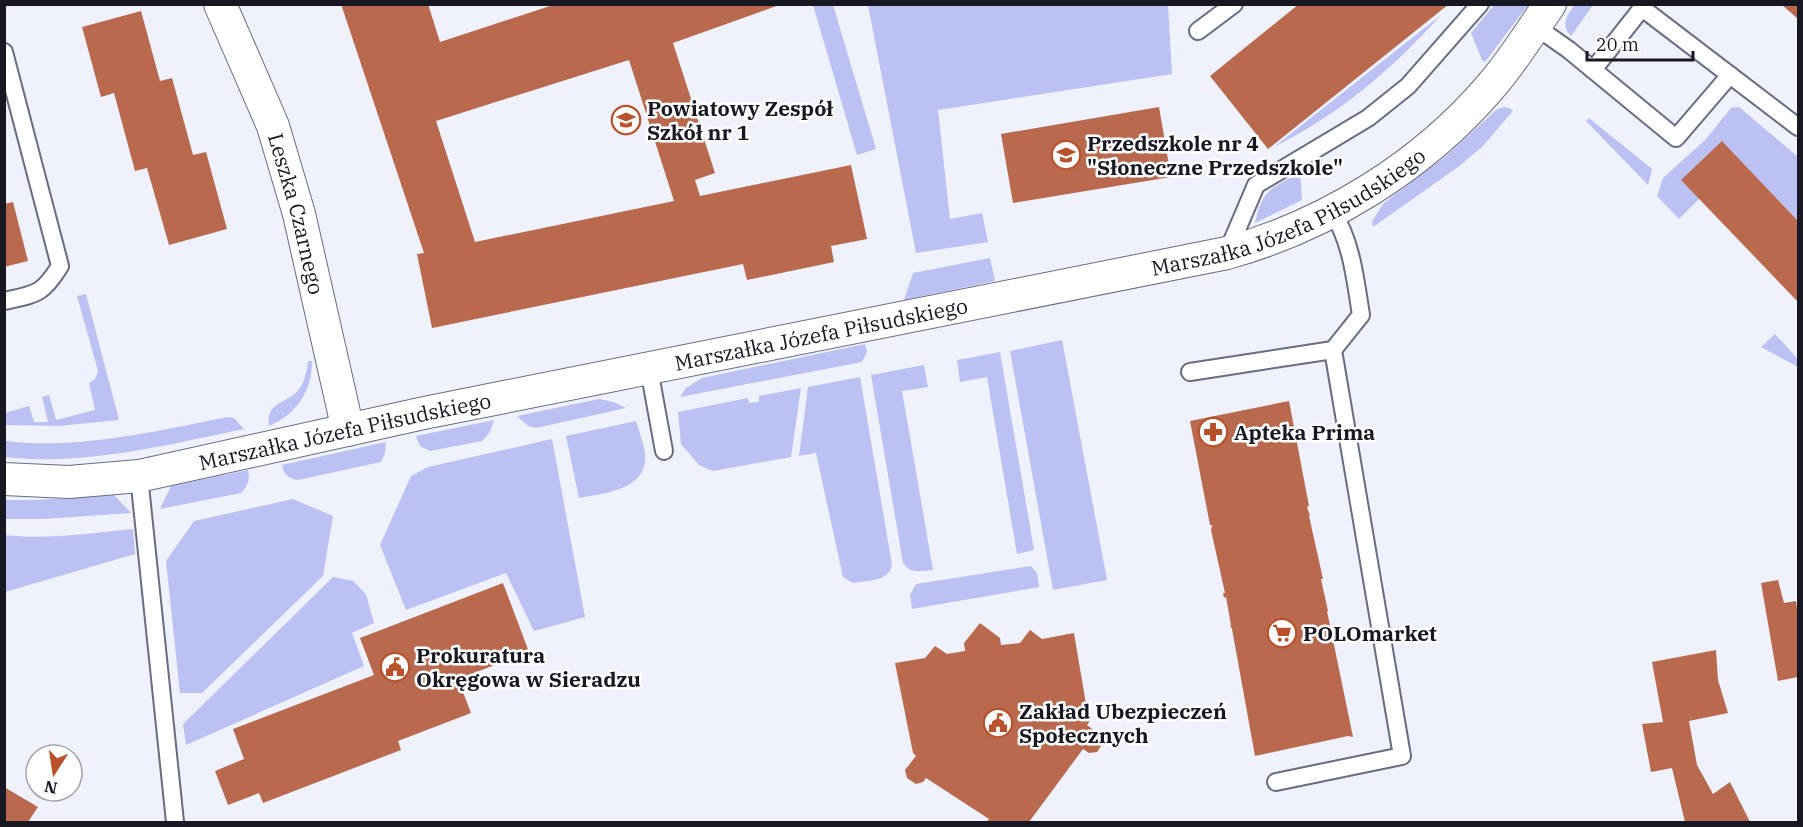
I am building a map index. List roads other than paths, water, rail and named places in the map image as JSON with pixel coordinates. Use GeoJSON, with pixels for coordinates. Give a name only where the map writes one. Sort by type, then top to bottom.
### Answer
{"type":"FeatureCollection","features":[{"type":"Feature","properties":{"kind":"street","name":"Leszka Czarnego"},"geometry":{"type":"LineString","coordinates":[[220,4],[273,126],[299,214],[348,429]]}},
{"type":"Feature","properties":{"kind":"street","name":"Marszałka Józefa Piłsudskiego"},"geometry":{"type":"LineString","coordinates":[[4,479],[69,482],[139,476],[348,429],[1227,253],[1265,242],[1348,204],[1436,141],[1463,117],[1494,84],[1542,15]]}},
{"type":"Feature","properties":{"kind":"lane"},"geometry":{"type":"LineString","coordinates":[[1198,31],[1233,4]]}},
{"type":"Feature","properties":{"kind":"lane"},"geometry":{"type":"LineString","coordinates":[[1227,253],[1256,185],[1368,118],[1408,86],[1480,4]]}},
{"type":"Feature","properties":{"kind":"lane"},"geometry":{"type":"LineString","coordinates":[[1593,70],[1642,8],[1798,127]]}},
{"type":"Feature","properties":{"kind":"lane"},"geometry":{"type":"LineString","coordinates":[[1542,15],[1593,70],[1676,138],[1730,75]]}},
{"type":"Feature","properties":{"kind":"lane"},"geometry":{"type":"LineString","coordinates":[[4,52],[60,266],[49,283],[36,294],[4,301]]}},
{"type":"Feature","properties":{"kind":"lane"},"geometry":{"type":"LineString","coordinates":[[1190,372],[1333,350],[1360,315],[1351,254],[1342,228],[1332,211]]}},
{"type":"Feature","properties":{"kind":"lane"},"geometry":{"type":"LineString","coordinates":[[1276,782],[1402,756],[1333,350]]}},
{"type":"Feature","properties":{"kind":"lane"},"geometry":{"type":"LineString","coordinates":[[649,369],[664,451]]}},
{"type":"Feature","properties":{"kind":"lane"},"geometry":{"type":"LineString","coordinates":[[139,476],[175,822]]}},
{"type":"Feature","properties":{"kind":"place","name":"Powiatowy Zespół Szkół nr 1"},"geometry":{"type":"Point","coordinates":[626,120]}},
{"type":"Feature","properties":{"kind":"place","name":"Przedszkole nr 4 \"Słoneczne Przedszkole\""},"geometry":{"type":"Point","coordinates":[1066,155]}},
{"type":"Feature","properties":{"kind":"place","name":"Apteka Prima"},"geometry":{"type":"Point","coordinates":[1213,432]}},
{"type":"Feature","properties":{"kind":"place","name":"POLOmarket"},"geometry":{"type":"Point","coordinates":[1282,633]}},
{"type":"Feature","properties":{"kind":"place","name":"Prokuratura Okręgowa w Sieradzu"},"geometry":{"type":"Point","coordinates":[395,667]}},
{"type":"Feature","properties":{"kind":"place","name":"Zakład Ubezpieczeń Społecznych"},"geometry":{"type":"Point","coordinates":[998,723]}}]}
